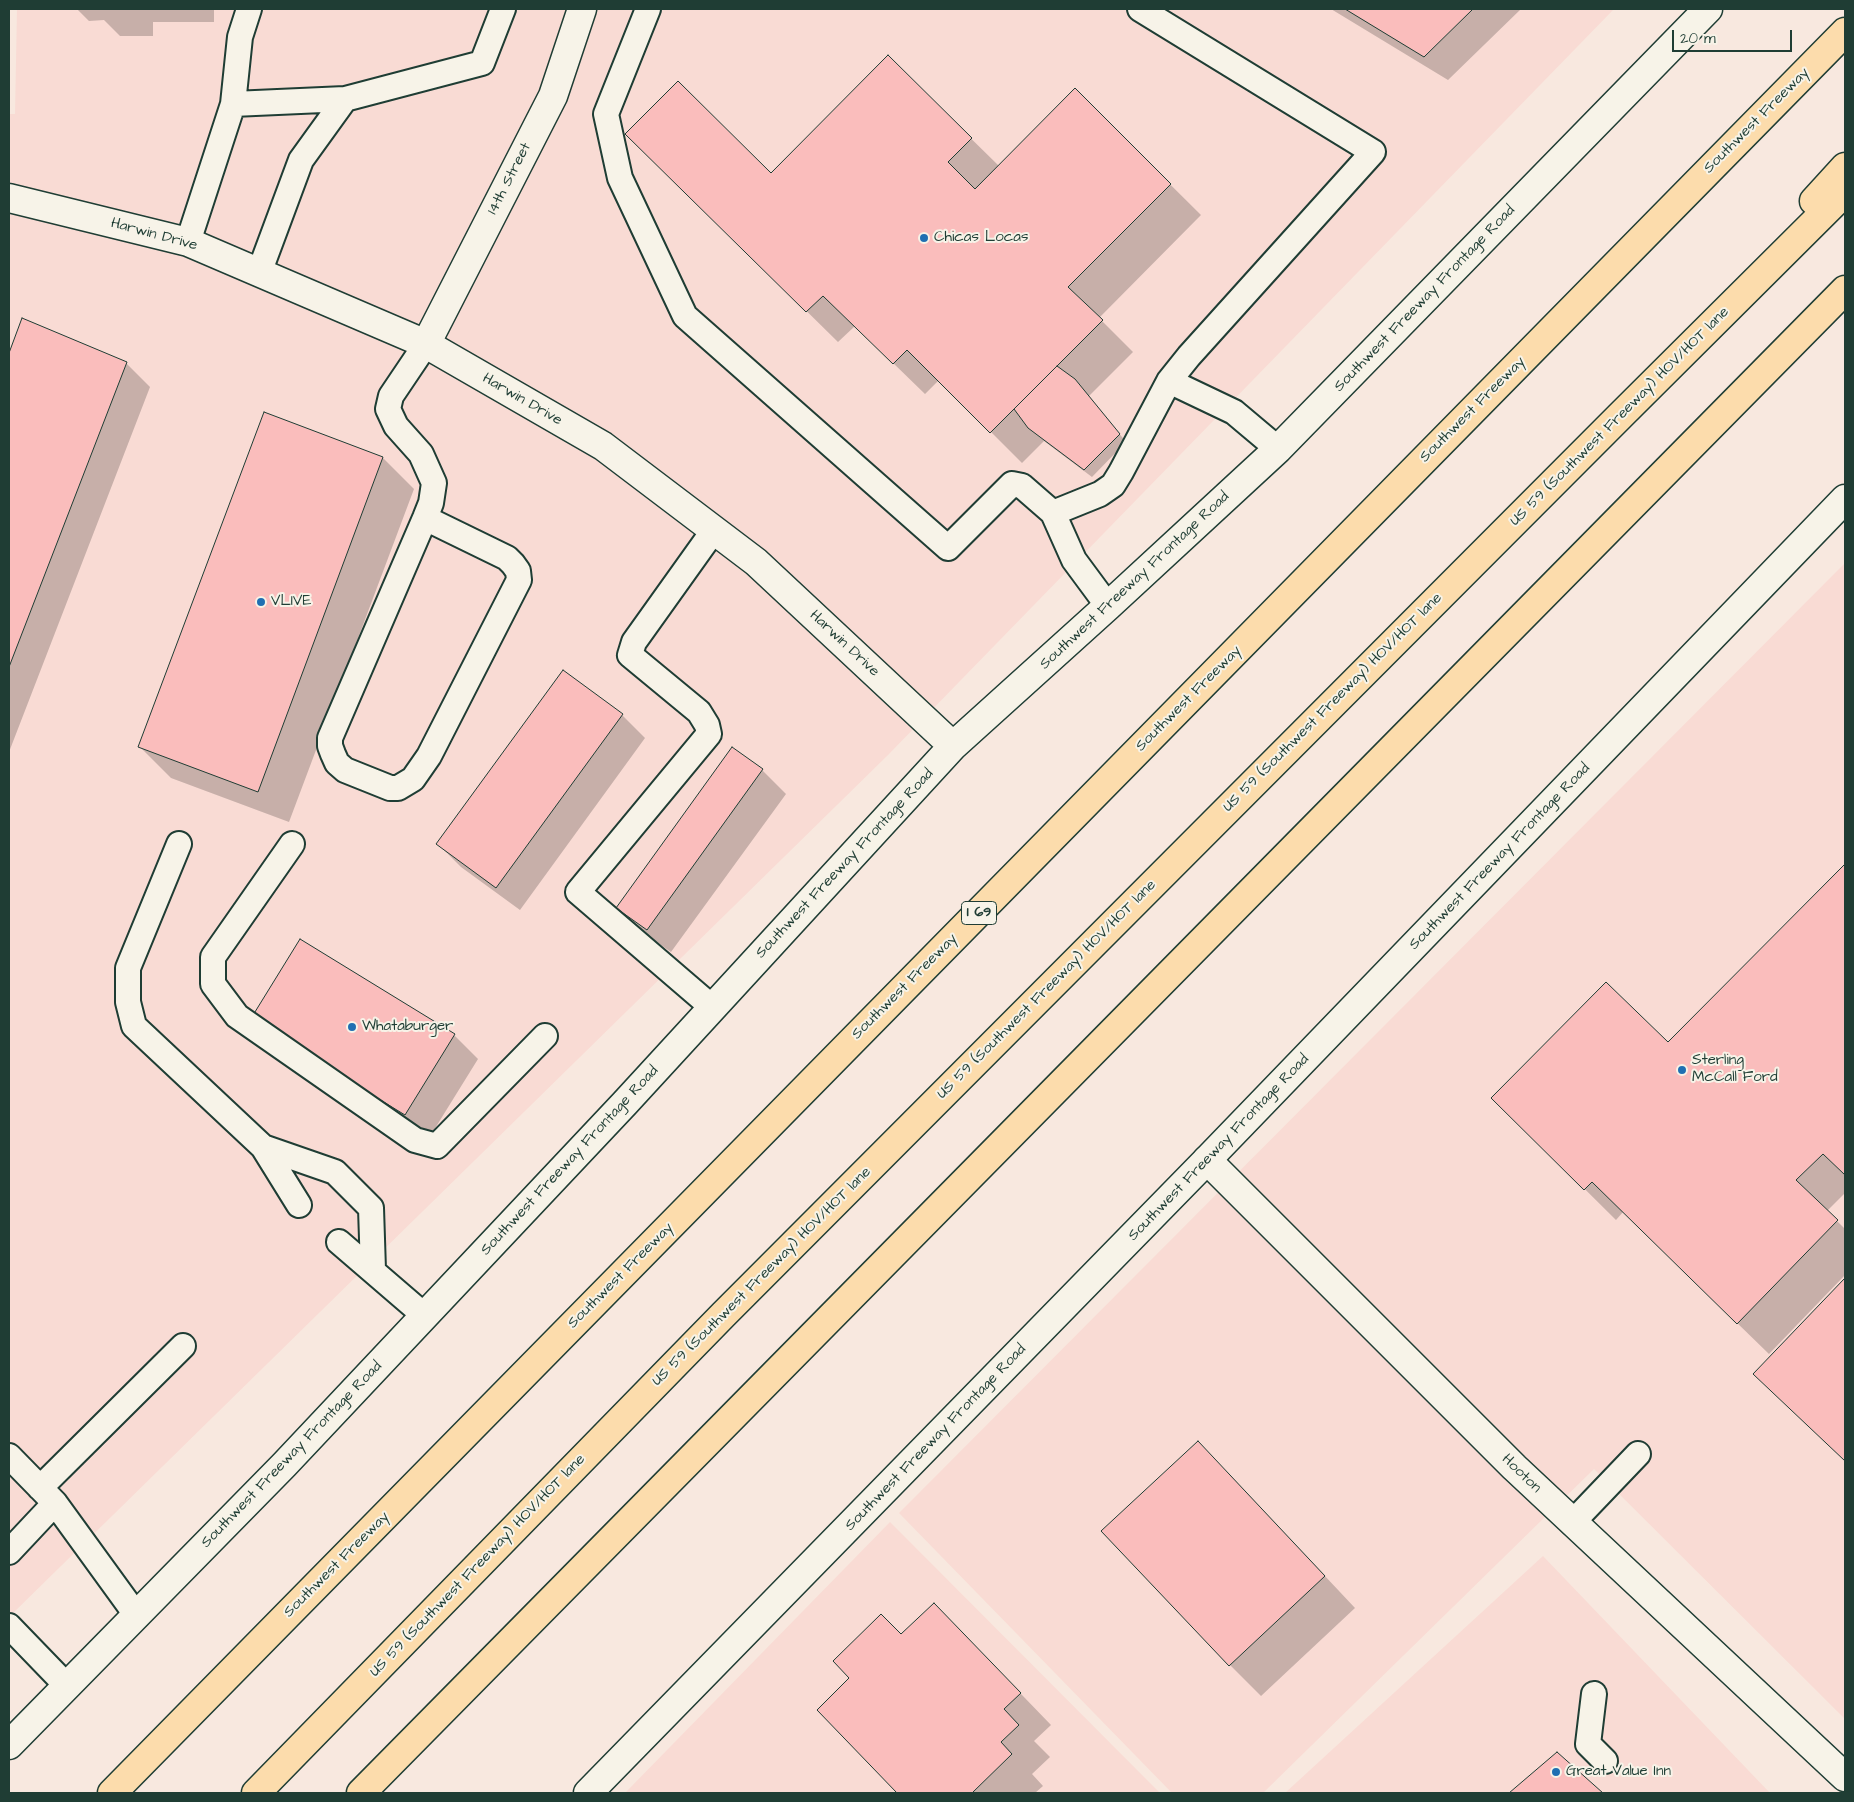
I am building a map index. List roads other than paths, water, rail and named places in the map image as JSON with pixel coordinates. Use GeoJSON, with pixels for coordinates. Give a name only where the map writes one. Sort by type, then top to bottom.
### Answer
{"type":"FeatureCollection","features":[{"type":"Feature","properties":{"kind":"highway","name":"Southwest Freeway"},"geometry":{"type":"LineString","coordinates":[[112,1793],[1845,32]]}},
{"type":"Feature","properties":{"kind":"highway"},"geometry":{"type":"LineString","coordinates":[[1620,416],[1845,167]]}},
{"type":"Feature","properties":{"kind":"highway","name":"US 59 (Southwest Freeway) HOV/HOT lane"},"geometry":{"type":"LineString","coordinates":[[256,1793],[724,1314],[1845,192]]}},
{"type":"Feature","properties":{"kind":"highway"},"geometry":{"type":"LineString","coordinates":[[361,1793],[1845,290]]}},
{"type":"Feature","properties":{"kind":"main road","name":"14th Street"},"geometry":{"type":"LineString","coordinates":[[426,344],[553,96],[582,9]]}},
{"type":"Feature","properties":{"kind":"main road","name":"Southwest Freeway Frontage Road"},"geometry":{"type":"LineString","coordinates":[[9,1745],[284,1465],[425,1316],[713,1008],[953,746],[1278,449],[1708,9]]}},
{"type":"Feature","properties":{"kind":"main road","name":"Harwin Drive"},"geometry":{"type":"LineString","coordinates":[[9,198],[188,242],[426,344],[603,446],[756,562],[953,746]]}},
{"type":"Feature","properties":{"kind":"main road","name":"Southwest Freeway Frontage Road"},"geometry":{"type":"LineString","coordinates":[[588,1793],[1207,1160],[1845,499]]}},
{"type":"Feature","properties":{"kind":"main road","name":"Hooton"},"geometry":{"type":"LineString","coordinates":[[1207,1160],[1514,1467],[1845,1777]]}},
{"type":"Feature","properties":{"kind":"lane"},"geometry":{"type":"LineString","coordinates":[[188,242],[233,104],[240,37],[249,9]]}},
{"type":"Feature","properties":{"kind":"lane"},"geometry":{"type":"LineString","coordinates":[[233,104],[345,99],[482,63],[503,9]]}},
{"type":"Feature","properties":{"kind":"lane"},"geometry":{"type":"LineString","coordinates":[[648,9],[606,114],[620,178],[685,316],[948,548],[1012,484],[1022,486],[1053,513],[1074,560],[1108,606]]}},
{"type":"Feature","properties":{"kind":"lane"},"geometry":{"type":"LineString","coordinates":[[1053,513],[1100,494],[1112,485],[1121,472],[1169,381],[1189,356],[1373,152],[1140,9]]}},
{"type":"Feature","properties":{"kind":"lane"},"geometry":{"type":"LineString","coordinates":[[259,273],[301,160],[345,99]]}},
{"type":"Feature","properties":{"kind":"lane"},"geometry":{"type":"LineString","coordinates":[[425,518],[507,558],[518,571],[519,580],[429,756],[413,779],[398,788],[390,788],[345,770],[337,763],[330,746],[330,738],[431,503],[434,483],[421,454],[396,426],[388,409],[392,396],[426,344]]}},
{"type":"Feature","properties":{"kind":"lane"},"geometry":{"type":"LineString","coordinates":[[1169,381],[1234,412],[1278,449]]}},
{"type":"Feature","properties":{"kind":"lane"},"geometry":{"type":"LineString","coordinates":[[713,1008],[578,892],[709,734],[708,725],[699,712],[630,655],[634,642],[714,530]]}},
{"type":"Feature","properties":{"kind":"lane"},"geometry":{"type":"LineString","coordinates":[[179,844],[128,968],[128,1002],[134,1026],[263,1147],[299,1205]]}},
{"type":"Feature","properties":{"kind":"lane"},"geometry":{"type":"LineString","coordinates":[[292,844],[213,957],[213,984],[237,1016],[415,1140],[437,1146],[545,1036]]}},
{"type":"Feature","properties":{"kind":"lane"},"geometry":{"type":"LineString","coordinates":[[263,1147],[335,1172],[370,1208],[373,1270]]}},
{"type":"Feature","properties":{"kind":"lane"},"geometry":{"type":"LineString","coordinates":[[339,1242],[425,1316]]}},
{"type":"Feature","properties":{"kind":"lane"},"geometry":{"type":"LineString","coordinates":[[9,1552],[47,1495],[183,1346]]}},
{"type":"Feature","properties":{"kind":"lane"},"geometry":{"type":"LineString","coordinates":[[1572,1523],[1638,1454]]}},
{"type":"Feature","properties":{"kind":"lane"},"geometry":{"type":"LineString","coordinates":[[9,1456],[47,1495],[136,1616]]}},
{"type":"Feature","properties":{"kind":"lane"},"geometry":{"type":"LineString","coordinates":[[9,1626],[67,1686]]}},
{"type":"Feature","properties":{"kind":"lane"},"geometry":{"type":"LineString","coordinates":[[1594,1694],[1588,1744],[1605,1761]]}},
{"type":"Feature","properties":{"kind":"place","name":"Chicas Locas"},"geometry":{"type":"Point","coordinates":[924,238]}},
{"type":"Feature","properties":{"kind":"place","name":"VLIVE"},"geometry":{"type":"Point","coordinates":[261,602]}},
{"type":"Feature","properties":{"kind":"place","name":"Whataburger"},"geometry":{"type":"Point","coordinates":[352,1027]}},
{"type":"Feature","properties":{"kind":"place","name":"Sterling McCall Ford"},"geometry":{"type":"Point","coordinates":[1682,1070]}},
{"type":"Feature","properties":{"kind":"place","name":"Great Value Inn"},"geometry":{"type":"Point","coordinates":[1556,1772]}}]}
